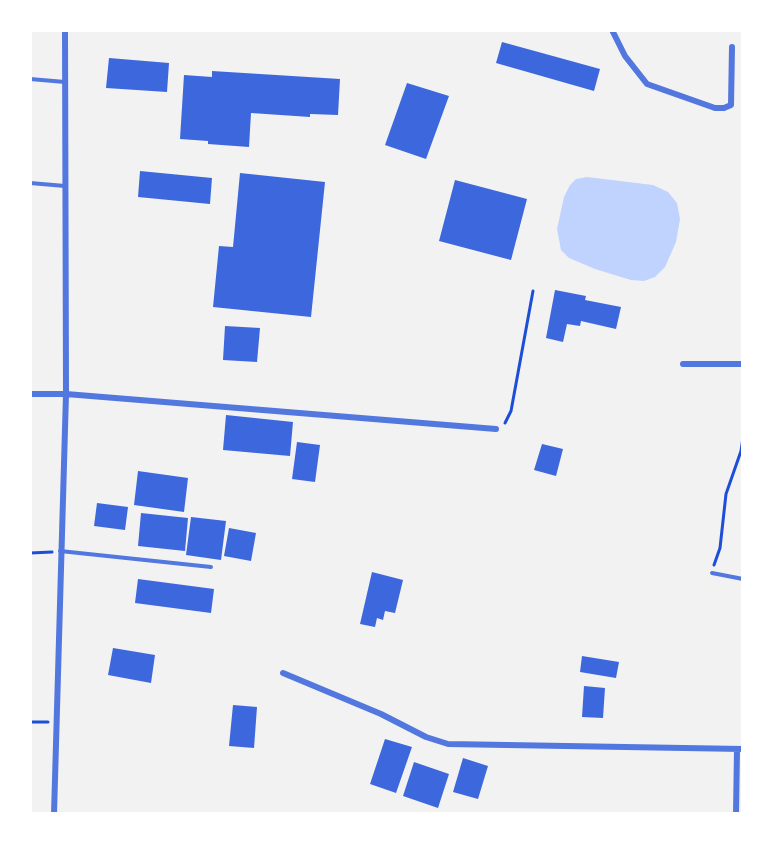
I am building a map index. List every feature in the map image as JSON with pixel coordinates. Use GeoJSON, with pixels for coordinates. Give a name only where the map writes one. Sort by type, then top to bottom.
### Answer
{"type":"FeatureCollection","features":[{"type":"Feature","properties":{"kind":"street"},"geometry":{"type":"LineString","coordinates":[[54,814],[66,394],[65,30]]}},
{"type":"Feature","properties":{"kind":"street"},"geometry":{"type":"LineString","coordinates":[[612,30],[626,56],[647,84],[715,108],[731,105],[732,47]]}},
{"type":"Feature","properties":{"kind":"street"},"geometry":{"type":"LineString","coordinates":[[683,364],[743,364]]}},
{"type":"Feature","properties":{"kind":"street"},"geometry":{"type":"LineString","coordinates":[[30,394],[66,394],[496,429]]}},
{"type":"Feature","properties":{"kind":"street"},"geometry":{"type":"LineString","coordinates":[[283,673],[381,714],[426,737],[448,744],[740,749],[735,814]]}},
{"type":"Feature","properties":{"kind":"lane"},"geometry":{"type":"LineString","coordinates":[[30,79],[65,82]]}},
{"type":"Feature","properties":{"kind":"lane"},"geometry":{"type":"LineString","coordinates":[[30,183],[65,186]]}},
{"type":"Feature","properties":{"kind":"lane"},"geometry":{"type":"LineString","coordinates":[[60,551],[211,567]]}},
{"type":"Feature","properties":{"kind":"lane"},"geometry":{"type":"LineString","coordinates":[[712,573],[743,579]]}},
{"type":"Feature","properties":{"kind":"path"},"geometry":{"type":"LineString","coordinates":[[496,429],[506,423],[511,411],[533,291]]}},
{"type":"Feature","properties":{"kind":"path"},"geometry":{"type":"LineString","coordinates":[[712,573],[720,548],[726,494],[741,451],[743,438]]}},
{"type":"Feature","properties":{"kind":"path"},"geometry":{"type":"LineString","coordinates":[[30,553],[60,551]]}},
{"type":"Feature","properties":{"kind":"path"},"geometry":{"type":"LineString","coordinates":[[30,722],[56,721]]}},
{"type":"Feature","properties":{"kind":"water"},"geometry":{"type":"Polygon","coordinates":[[[587,177],[653,185],[668,192],[677,203],[680,219],[676,242],[665,267],[655,277],[644,281],[631,280],[569,258],[561,250],[557,229],[564,197],[576,179],[587,177]]]}},
{"type":"Feature","properties":{"kind":"building"},"geometry":{"type":"Polygon","coordinates":[[[502,42],[600,69],[594,91],[496,63],[502,42]]]}},
{"type":"Feature","properties":{"kind":"building"},"geometry":{"type":"Polygon","coordinates":[[[109,58],[169,63],[167,92],[106,88],[109,58]]]}},
{"type":"Feature","properties":{"kind":"building"},"geometry":{"type":"Polygon","coordinates":[[[212,71],[340,79],[338,115],[310,114],[310,117],[251,113],[249,147],[180,139],[184,75],[212,77],[212,71]]]}},
{"type":"Feature","properties":{"kind":"building"},"geometry":{"type":"Polygon","coordinates":[[[407,83],[449,96],[426,159],[385,145],[407,83]]]}},
{"type":"Feature","properties":{"kind":"building"},"geometry":{"type":"Polygon","coordinates":[[[140,171],[212,178],[210,204],[138,197],[140,171]]]}},
{"type":"Feature","properties":{"kind":"building"},"geometry":{"type":"Polygon","coordinates":[[[240,173],[325,182],[311,317],[213,307],[219,246],[233,247],[240,173]]]}},
{"type":"Feature","properties":{"kind":"building"},"geometry":{"type":"Polygon","coordinates":[[[455,180],[527,199],[511,260],[439,241],[455,180]]]}},
{"type":"Feature","properties":{"kind":"building"},"geometry":{"type":"Polygon","coordinates":[[[555,290],[586,296],[585,300],[621,307],[616,329],[581,321],[580,326],[567,324],[563,342],[546,338],[555,290]]]}},
{"type":"Feature","properties":{"kind":"building"},"geometry":{"type":"Polygon","coordinates":[[[225,326],[260,328],[257,362],[223,360],[225,326]]]}},
{"type":"Feature","properties":{"kind":"building"},"geometry":{"type":"Polygon","coordinates":[[[226,415],[293,422],[290,456],[223,450],[226,415]]]}},
{"type":"Feature","properties":{"kind":"building"},"geometry":{"type":"Polygon","coordinates":[[[297,442],[320,445],[315,482],[292,479],[297,442]]]}},
{"type":"Feature","properties":{"kind":"building"},"geometry":{"type":"Polygon","coordinates":[[[542,444],[563,449],[556,476],[534,470],[542,444]]]}},
{"type":"Feature","properties":{"kind":"building"},"geometry":{"type":"Polygon","coordinates":[[[138,471],[188,478],[184,512],[134,505],[138,471]]]}},
{"type":"Feature","properties":{"kind":"building"},"geometry":{"type":"Polygon","coordinates":[[[97,503],[128,507],[125,530],[94,526],[97,503]]]}},
{"type":"Feature","properties":{"kind":"building"},"geometry":{"type":"Polygon","coordinates":[[[141,513],[188,518],[185,551],[138,546],[141,513]]]}},
{"type":"Feature","properties":{"kind":"building"},"geometry":{"type":"Polygon","coordinates":[[[191,517],[226,521],[221,560],[186,555],[191,517]]]}},
{"type":"Feature","properties":{"kind":"building"},"geometry":{"type":"Polygon","coordinates":[[[229,528],[256,533],[251,561],[224,556],[229,528]]]}},
{"type":"Feature","properties":{"kind":"building"},"geometry":{"type":"Polygon","coordinates":[[[372,572],[403,580],[395,613],[385,611],[383,620],[377,618],[375,627],[360,624],[372,572]]]}},
{"type":"Feature","properties":{"kind":"building"},"geometry":{"type":"Polygon","coordinates":[[[138,579],[214,589],[211,613],[135,603],[138,579]]]}},
{"type":"Feature","properties":{"kind":"building"},"geometry":{"type":"Polygon","coordinates":[[[113,648],[155,655],[151,683],[108,675],[113,648]]]}},
{"type":"Feature","properties":{"kind":"building"},"geometry":{"type":"Polygon","coordinates":[[[582,656],[619,662],[616,678],[580,672],[582,656]]]}},
{"type":"Feature","properties":{"kind":"building"},"geometry":{"type":"Polygon","coordinates":[[[584,686],[605,688],[603,718],[582,717],[584,686]]]}},
{"type":"Feature","properties":{"kind":"building"},"geometry":{"type":"Polygon","coordinates":[[[233,705],[257,707],[254,748],[229,746],[233,705]]]}},
{"type":"Feature","properties":{"kind":"building"},"geometry":{"type":"Polygon","coordinates":[[[385,739],[412,747],[396,793],[370,784],[385,739]]]}},
{"type":"Feature","properties":{"kind":"building"},"geometry":{"type":"Polygon","coordinates":[[[463,758],[488,766],[478,799],[453,792],[463,758]]]}},
{"type":"Feature","properties":{"kind":"building"},"geometry":{"type":"Polygon","coordinates":[[[414,762],[449,774],[438,808],[403,796],[414,762]]]}}]}
